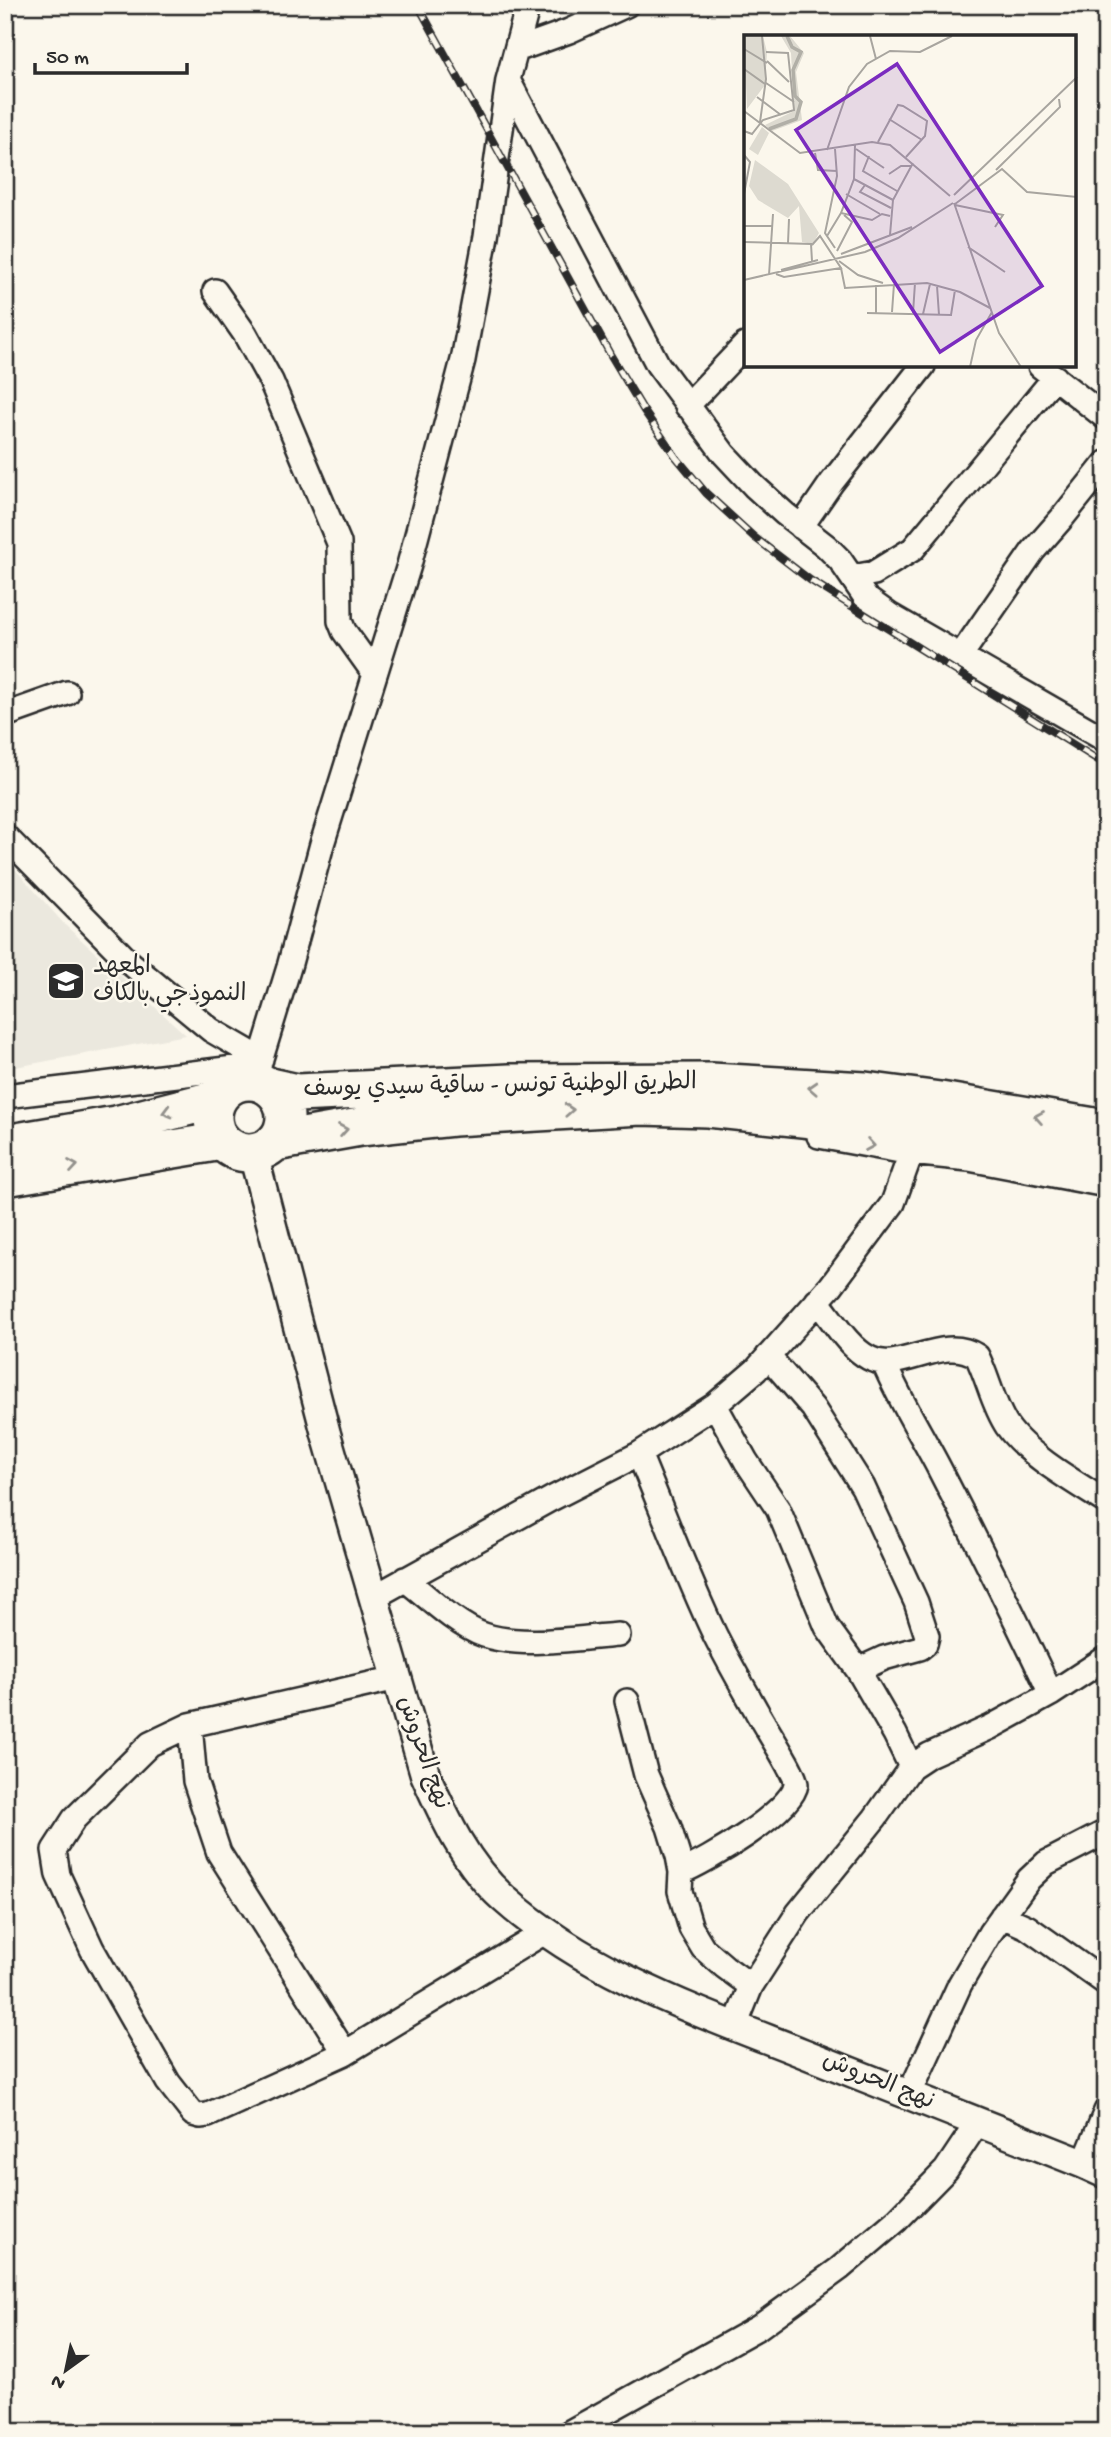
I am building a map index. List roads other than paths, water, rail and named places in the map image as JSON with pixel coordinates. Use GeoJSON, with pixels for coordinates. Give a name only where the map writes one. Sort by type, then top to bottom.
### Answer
{"type":"FeatureCollection","features":[{"type":"Feature","properties":{"kind":"main road"},"geometry":{"type":"LineString","coordinates":[[262,1073],[284,1107],[283,1132],[250,1145],[216,1132],[213,1110],[217,1099],[228,1087],[262,1073]]}},
{"type":"Feature","properties":{"kind":"main road","name":"الطريق الوطنية تونس - ساقية سيدي يوسف"},"geometry":{"type":"LineString","coordinates":[[262,1073],[296,1093],[510,1083],[711,1082],[865,1091],[1106,1129]]}},
{"type":"Feature","properties":{"kind":"main road"},"geometry":{"type":"LineString","coordinates":[[5,1144],[116,1125],[217,1099]]}},
{"type":"Feature","properties":{"kind":"main road","name":"الطريق الوطنية تونس - ساقية سيدي يوسف"},"geometry":{"type":"LineString","coordinates":[[5,1177],[250,1145],[360,1127],[453,1117],[641,1106],[708,1108],[959,1135],[1106,1160]]}},
{"type":"Feature","properties":{"kind":"street"},"geometry":{"type":"LineString","coordinates":[[262,1073],[374,673],[409,565],[463,360],[486,236],[508,80],[528,5]]}},
{"type":"Feature","properties":{"kind":"street"},"geometry":{"type":"LineString","coordinates":[[516,50],[626,5]]}},
{"type":"Feature","properties":{"kind":"street"},"geometry":{"type":"LineString","coordinates":[[508,80],[658,365],[724,454],[754,486],[825,546],[853,577],[866,598],[1106,740]]}},
{"type":"Feature","properties":{"kind":"street"},"geometry":{"type":"LineString","coordinates":[[215,291],[245,334],[271,381],[303,455],[339,543],[340,621],[344,631],[374,673]]}},
{"type":"Feature","properties":{"kind":"street"},"geometry":{"type":"LineString","coordinates":[[687,405],[744,346]]}},
{"type":"Feature","properties":{"kind":"street"},"geometry":{"type":"LineString","coordinates":[[802,527],[832,482],[921,368]]}},
{"type":"Feature","properties":{"kind":"street"},"geometry":{"type":"LineString","coordinates":[[853,577],[874,573],[913,548],[1048,371],[1106,418]]}},
{"type":"Feature","properties":{"kind":"street"},"geometry":{"type":"LineString","coordinates":[[961,655],[1033,551],[1106,463]]}},
{"type":"Feature","properties":{"kind":"street"},"geometry":{"type":"LineString","coordinates":[[5,715],[67,693]]}},
{"type":"Feature","properties":{"kind":"street"},"geometry":{"type":"LineString","coordinates":[[5,836],[129,962],[262,1073]]}},
{"type":"Feature","properties":{"kind":"street"},"geometry":{"type":"LineString","coordinates":[[5,1096],[262,1073]]}},
{"type":"Feature","properties":{"kind":"street"},"geometry":{"type":"LineString","coordinates":[[708,1108],[755,1125],[911,1153],[969,1159],[1106,1185]]}},
{"type":"Feature","properties":{"kind":"street","name":"نهج الحروش"},"geometry":{"type":"LineString","coordinates":[[250,1145],[326,1434],[425,1774],[447,1824],[465,1853],[501,1897],[545,1932],[587,1958],[683,2006],[1095,2169]]}},
{"type":"Feature","properties":{"kind":"street"},"geometry":{"type":"LineString","coordinates":[[374,1597],[551,1499],[639,1454],[715,1405],[756,1370],[817,1301],[893,1203],[911,1153]]}},
{"type":"Feature","properties":{"kind":"street"},"geometry":{"type":"LineString","coordinates":[[817,1301],[855,1347],[870,1359],[884,1363],[923,1352],[956,1349],[977,1356],[1006,1425],[1013,1433],[1057,1470],[1106,1502]]}},
{"type":"Feature","properties":{"kind":"street"},"geometry":{"type":"LineString","coordinates":[[768,1356],[814,1408],[863,1487],[916,1602],[927,1636],[925,1644],[920,1648],[884,1658],[858,1670]]}},
{"type":"Feature","properties":{"kind":"street"},"geometry":{"type":"LineString","coordinates":[[884,1363],[906,1412],[928,1448],[1004,1595],[1051,1694]]}},
{"type":"Feature","properties":{"kind":"street"},"geometry":{"type":"LineString","coordinates":[[715,1405],[746,1461],[778,1509],[827,1628],[858,1670],[911,1767]]}},
{"type":"Feature","properties":{"kind":"street"},"geometry":{"type":"LineString","coordinates":[[639,1454],[715,1635],[775,1745],[796,1776],[792,1796],[779,1811],[708,1861],[681,1872]]}},
{"type":"Feature","properties":{"kind":"street"},"geometry":{"type":"LineString","coordinates":[[405,1579],[449,1614],[482,1635],[506,1640],[618,1635]]}},
{"type":"Feature","properties":{"kind":"street"},"geometry":{"type":"LineString","coordinates":[[735,2026],[751,1986],[803,1906],[875,1818],[911,1767],[929,1755],[991,1727],[1051,1694],[1106,1658]]}},
{"type":"Feature","properties":{"kind":"street"},"geometry":{"type":"LineString","coordinates":[[397,1678],[190,1725],[150,1744],[74,1819],[54,1850],[58,1875],[92,1949],[168,2082],[193,2114],[208,2115],[345,2053],[545,1932]]}},
{"type":"Feature","properties":{"kind":"street"},"geometry":{"type":"LineString","coordinates":[[627,1701],[646,1775],[669,1827],[681,1872],[680,1891],[691,1928],[703,1948],[751,1986]]}},
{"type":"Feature","properties":{"kind":"street"},"geometry":{"type":"LineString","coordinates":[[190,1725],[195,1781],[219,1853],[345,2053]]}},
{"type":"Feature","properties":{"kind":"street"},"geometry":{"type":"LineString","coordinates":[[909,2095],[960,1984],[1002,1916],[1029,1879],[1046,1863],[1106,1832]]}},
{"type":"Feature","properties":{"kind":"street"},"geometry":{"type":"LineString","coordinates":[[1002,1916],[1027,1927],[1106,1983]]}},
{"type":"Feature","properties":{"kind":"street"},"geometry":{"type":"LineString","coordinates":[[1095,2169],[1106,2111]]}},
{"type":"Feature","properties":{"kind":"street"},"geometry":{"type":"LineString","coordinates":[[570,2432],[759,2327],[839,2269],[897,2221],[946,2170],[978,2122]]}},
{"type":"Feature","properties":{"kind":"railway"},"geometry":{"type":"LineString","coordinates":[[418,5],[610,354],[644,411],[676,457],[706,493],[754,537],[810,580],[1106,765]]}},
{"type":"Feature","properties":{"kind":"place","name":"المعهد النموذجي بالكاف"},"geometry":{"type":"Point","coordinates":[66,981]}}]}
